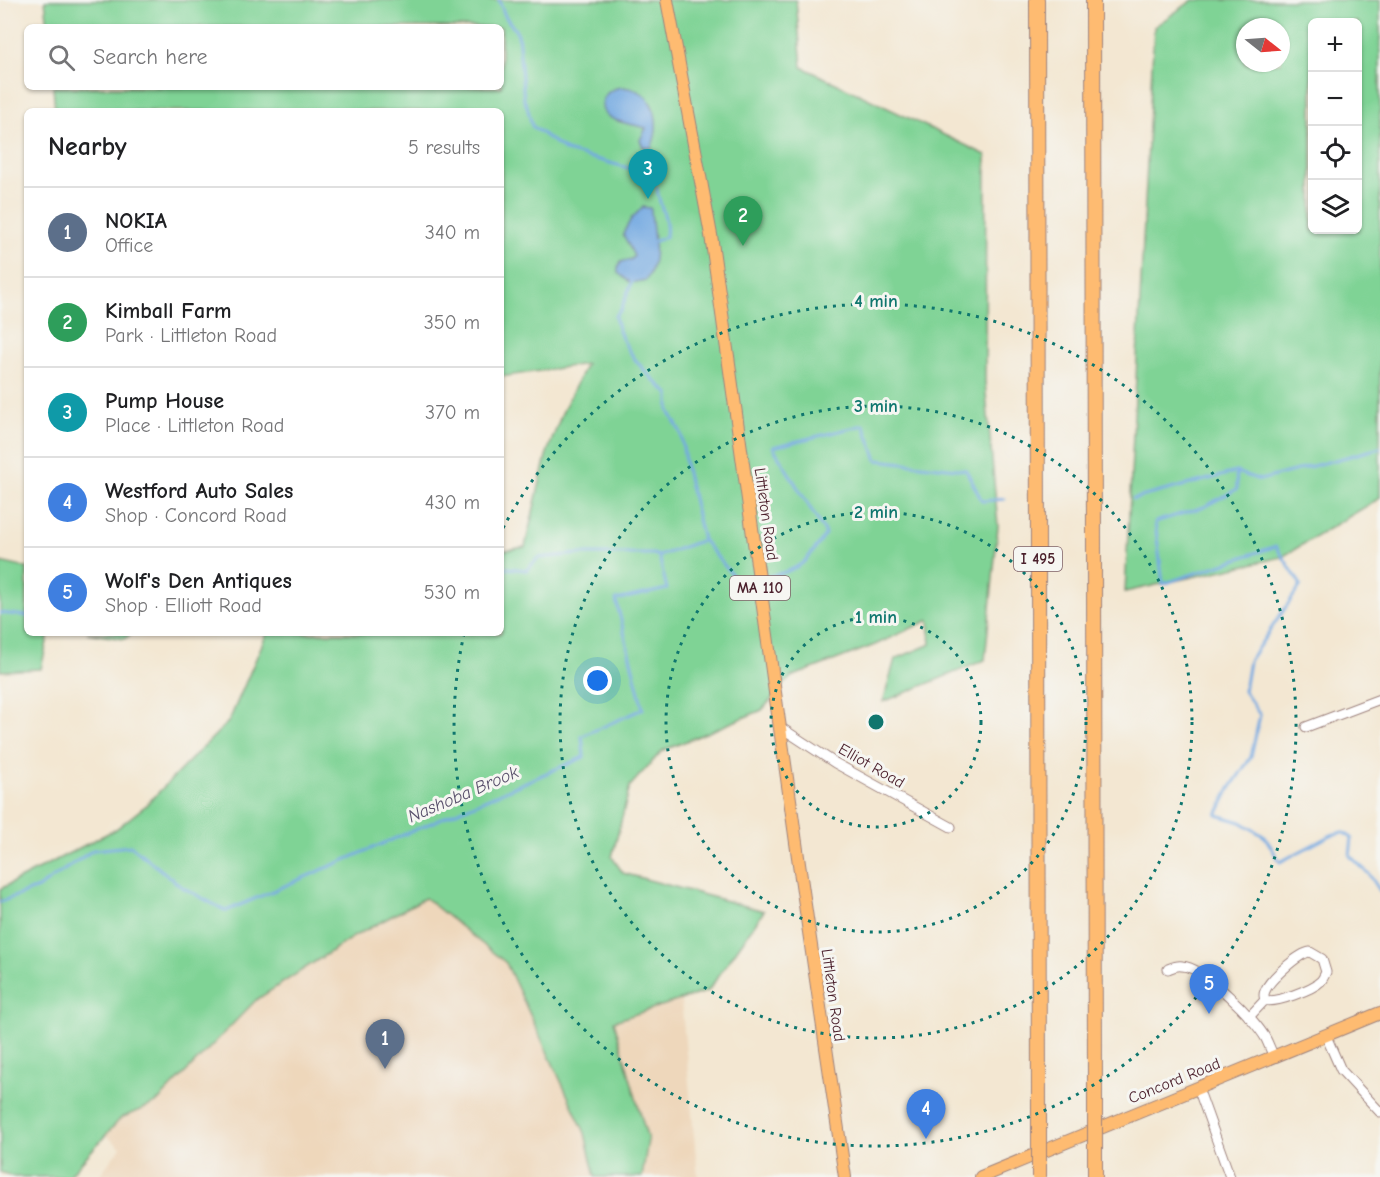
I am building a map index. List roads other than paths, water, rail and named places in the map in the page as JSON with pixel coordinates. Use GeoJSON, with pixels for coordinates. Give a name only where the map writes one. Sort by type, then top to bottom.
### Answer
{"type":"FeatureCollection","features":[{"type":"Feature","properties":{"kind":"highway","name":"I 495"},"geometry":{"type":"LineString","coordinates":[[1037,0],[1039,1177]]}},
{"type":"Feature","properties":{"kind":"highway"},"geometry":{"type":"LineString","coordinates":[[1094,0],[1095,1170]]}},
{"type":"Feature","properties":{"kind":"main road","name":"Littleton Road"},"geometry":{"type":"LineString","coordinates":[[667,0],[711,235],[844,1177]]}},
{"type":"Feature","properties":{"kind":"main road","name":"Concord Road"},"geometry":{"type":"LineString","coordinates":[[981,1177],[1380,1013]]}},
{"type":"Feature","properties":{"kind":"street"},"geometry":{"type":"LineString","coordinates":[[1306,727],[1380,699]]}},
{"type":"Feature","properties":{"kind":"street","name":"Elliot Road"},"geometry":{"type":"LineString","coordinates":[[780,727],[835,763],[951,827]]}},
{"type":"Feature","properties":{"kind":"street"},"geometry":{"type":"LineString","coordinates":[[1310,952],[1322,959],[1326,972],[1319,983],[1278,1001],[1265,1000],[1264,992],[1269,984],[1301,954],[1310,952]]}},
{"type":"Feature","properties":{"kind":"street"},"geometry":{"type":"LineString","coordinates":[[1168,969],[1184,966],[1213,982],[1249,1017],[1266,1039],[1274,1057]]}},
{"type":"Feature","properties":{"kind":"street"},"geometry":{"type":"LineString","coordinates":[[1249,1017],[1265,1000]]}},
{"type":"Feature","properties":{"kind":"street"},"geometry":{"type":"LineString","coordinates":[[1326,1036],[1341,1070],[1380,1112]]}},
{"type":"Feature","properties":{"kind":"street"},"geometry":{"type":"LineString","coordinates":[[1198,1088],[1230,1177]]}},
{"type":"Feature","properties":{"kind":"water"},"geometry":{"type":"Polygon","coordinates":[[[622,87],[642,94],[653,109],[656,128],[651,148],[643,147],[640,140],[646,128],[610,118],[602,108],[606,94],[622,87]]]}},
{"type":"Feature","properties":{"kind":"water"},"geometry":{"type":"Polygon","coordinates":[[[643,207],[651,210],[653,264],[646,280],[631,283],[618,273],[621,262],[632,259],[634,256],[623,234],[631,219],[643,207]]]}},
{"type":"Feature","properties":{"kind":"waterway"},"geometry":{"type":"LineString","coordinates":[[499,0],[505,16],[518,34],[524,100],[532,126],[566,151],[636,170],[652,180]]}},
{"type":"Feature","properties":{"kind":"waterway"},"geometry":{"type":"LineString","coordinates":[[652,242],[666,237],[667,230],[657,187]]}},
{"type":"Feature","properties":{"kind":"waterway"},"geometry":{"type":"LineString","coordinates":[[633,279],[621,310],[615,316],[618,328],[635,360],[669,394],[669,411],[681,433],[686,469],[703,540]]}},
{"type":"Feature","properties":{"kind":"waterway","name":"Nashoba Brook"},"geometry":{"type":"LineString","coordinates":[[769,576],[797,567],[814,551],[826,534],[773,447],[864,425],[877,460],[966,470],[982,501],[1005,499]]}},
{"type":"Feature","properties":{"kind":"waterway","name":"Nashoba Brook"},"geometry":{"type":"LineString","coordinates":[[1133,499],[1236,472],[1260,480],[1380,448]]}},
{"type":"Feature","properties":{"kind":"waterway"},"geometry":{"type":"LineString","coordinates":[[1236,472],[1237,489],[1204,507],[1155,522],[1163,584],[1276,546],[1301,585],[1249,661],[1244,691],[1260,715],[1251,757],[1229,790],[1217,815],[1241,822],[1265,837],[1280,862],[1331,835],[1343,832],[1352,838],[1350,856],[1369,874],[1380,891]]}},
{"type":"Feature","properties":{"kind":"waterway","name":"Nashoba Brook"},"geometry":{"type":"LineString","coordinates":[[0,902],[38,888],[93,850],[131,846],[182,887],[226,911],[584,757],[582,736],[643,709],[616,600],[667,589],[659,556],[703,540],[734,577],[752,578]]}},
{"type":"Feature","properties":{"kind":"waterway"},"geometry":{"type":"LineString","coordinates":[[504,570],[507,568],[527,570],[538,558],[578,554],[653,554],[659,556]]}},
{"type":"Feature","properties":{"kind":"waterway"},"geometry":{"type":"LineString","coordinates":[[0,613],[24,616]]}},
{"type":"Feature","properties":{"kind":"place","name":"Pump House"},"geometry":{"type":"Point","coordinates":[648,199]}},
{"type":"Feature","properties":{"kind":"place","name":"Kimball Farm"},"geometry":{"type":"Point","coordinates":[743,246]}},
{"type":"Feature","properties":{"kind":"place","name":"Wolf's Den Antiques"},"geometry":{"type":"Point","coordinates":[1209,1014]}},
{"type":"Feature","properties":{"kind":"place","name":"NOKIA"},"geometry":{"type":"Point","coordinates":[385,1069]}},
{"type":"Feature","properties":{"kind":"place","name":"Westford Auto Sales"},"geometry":{"type":"Point","coordinates":[926,1139]}}]}
